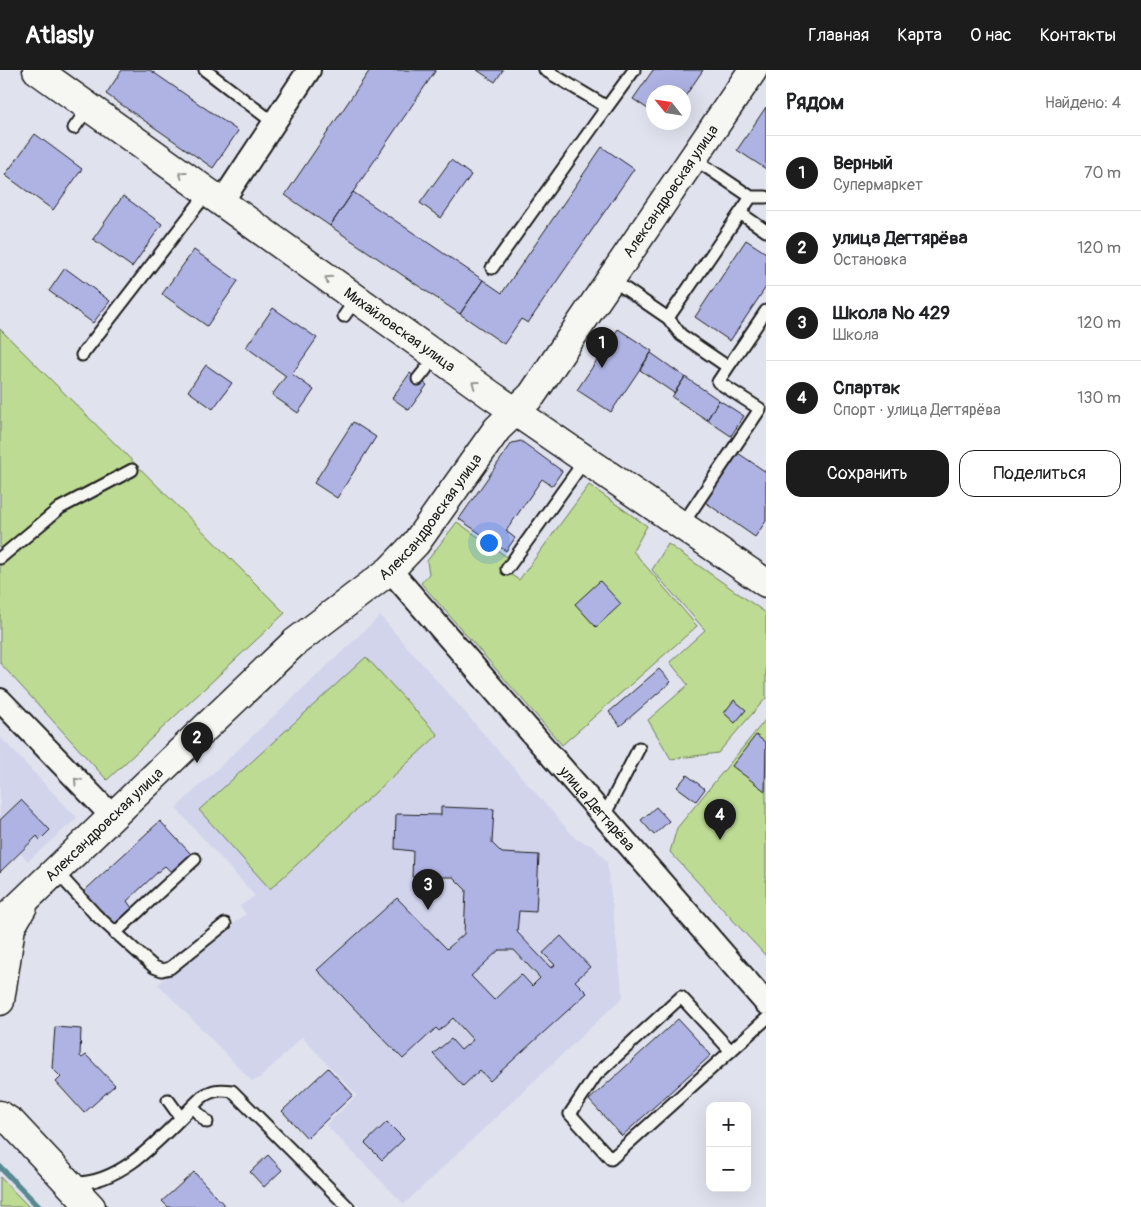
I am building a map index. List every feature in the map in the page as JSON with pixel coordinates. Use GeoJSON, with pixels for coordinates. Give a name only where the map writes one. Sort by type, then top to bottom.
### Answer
{"type":"FeatureCollection","features":[{"type":"Feature","properties":{"kind":"main road","name":"Михайловская улица"},"geometry":{"type":"LineString","coordinates":[[37,70],[82,117],[214,198],[350,307],[515,412],[766,583]]}},
{"type":"Feature","properties":{"kind":"main road","name":"Александровская улица"},"geometry":{"type":"LineString","coordinates":[[0,924],[294,642],[390,570],[416,543],[497,429],[532,395],[753,70]]}},
{"type":"Feature","properties":{"kind":"main road","name":"Александровская улица"},"geometry":{"type":"LineString","coordinates":[[0,1001],[11,927],[30,894]]}},
{"type":"Feature","properties":{"kind":"main road"},"geometry":{"type":"LineString","coordinates":[[0,1099],[6,1119],[91,1207]]}},
{"type":"Feature","properties":{"kind":"street"},"geometry":{"type":"LineString","coordinates":[[214,198],[274,123],[309,70]]}},
{"type":"Feature","properties":{"kind":"street","name":"улица Дегтярёва"},"geometry":{"type":"LineString","coordinates":[[390,570],[766,1003]]}},
{"type":"Feature","properties":{"kind":"street"},"geometry":{"type":"LineString","coordinates":[[0,700],[112,816]]}},
{"type":"Feature","properties":{"kind":"lane"},"geometry":{"type":"LineString","coordinates":[[205,70],[274,123]]}},
{"type":"Feature","properties":{"kind":"lane"},"geometry":{"type":"LineString","coordinates":[[545,70],[607,107]]}},
{"type":"Feature","properties":{"kind":"lane"},"geometry":{"type":"LineString","coordinates":[[492,268],[634,70]]}},
{"type":"Feature","properties":{"kind":"lane"},"geometry":{"type":"LineString","coordinates":[[693,158],[751,196],[766,197]]}},
{"type":"Feature","properties":{"kind":"lane"},"geometry":{"type":"LineString","coordinates":[[668,318],[751,196]]}},
{"type":"Feature","properties":{"kind":"lane"},"geometry":{"type":"LineString","coordinates":[[82,355],[214,198]]}},
{"type":"Feature","properties":{"kind":"lane"},"geometry":{"type":"LineString","coordinates":[[740,213],[766,231]]}},
{"type":"Feature","properties":{"kind":"lane"},"geometry":{"type":"LineString","coordinates":[[611,279],[668,318],[681,335],[728,366]]}},
{"type":"Feature","properties":{"kind":"lane"},"geometry":{"type":"LineString","coordinates":[[682,526],[760,409],[718,382],[766,311]]}},
{"type":"Feature","properties":{"kind":"lane"},"geometry":{"type":"LineString","coordinates":[[418,379],[426,368]]}},
{"type":"Feature","properties":{"kind":"lane"},"geometry":{"type":"LineString","coordinates":[[507,569],[585,460]]}},
{"type":"Feature","properties":{"kind":"lane"},"geometry":{"type":"LineString","coordinates":[[0,558],[60,508],[132,470]]}},
{"type":"Feature","properties":{"kind":"lane"},"geometry":{"type":"LineString","coordinates":[[604,816],[639,748]]}},
{"type":"Feature","properties":{"kind":"lane"},"geometry":{"type":"LineString","coordinates":[[114,933],[195,859]]}},
{"type":"Feature","properties":{"kind":"lane"},"geometry":{"type":"LineString","coordinates":[[56,870],[114,933],[154,967],[162,970],[170,968],[224,924]]}},
{"type":"Feature","properties":{"kind":"lane"},"geometry":{"type":"LineString","coordinates":[[731,1051],[681,997],[596,1075],[570,1114],[611,1159],[731,1051],[766,1019]]}},
{"type":"Feature","properties":{"kind":"lane"},"geometry":{"type":"LineString","coordinates":[[69,1183],[85,1184],[117,1172],[141,1157],[210,1092],[220,1090],[232,1091],[348,1207]]}},
{"type":"Feature","properties":{"kind":"lane"},"geometry":{"type":"LineString","coordinates":[[168,1100],[181,1118]]}},
{"type":"Feature","properties":{"kind":"lane"},"geometry":{"type":"LineString","coordinates":[[192,1107],[207,1122]]}},
{"type":"Feature","properties":{"kind":"shaded area"},"geometry":{"type":"Polygon","coordinates":[[[380,616],[576,839],[593,846],[607,862],[623,997],[404,1204],[326,1125],[357,1095],[302,1037],[260,1078],[252,1081],[158,984],[246,914],[240,906],[255,896],[176,808],[380,616]]]}},
{"type":"Feature","properties":{"kind":"shaded area"},"geometry":{"type":"Polygon","coordinates":[[[0,737],[77,818],[28,861],[20,853],[0,872],[0,737]]]}},
{"type":"Feature","properties":{"kind":"green space"},"geometry":{"type":"Polygon","coordinates":[[[0,329],[285,613],[107,780],[0,663],[0,329]]]}},
{"type":"Feature","properties":{"kind":"green space"},"geometry":{"type":"Polygon","coordinates":[[[589,485],[647,526],[633,551],[697,626],[562,745],[421,583],[429,574],[427,561],[457,522],[507,557],[501,568],[519,580],[589,485]]]}},
{"type":"Feature","properties":{"kind":"green space"},"geometry":{"type":"Polygon","coordinates":[[[668,544],[766,613],[766,698],[718,753],[671,759],[648,720],[688,685],[670,662],[705,630],[652,570],[668,544]]]}},
{"type":"Feature","properties":{"kind":"green space"},"geometry":{"type":"Polygon","coordinates":[[[366,657],[438,735],[270,889],[199,810],[366,657]]]}},
{"type":"Feature","properties":{"kind":"green space"},"geometry":{"type":"Polygon","coordinates":[[[766,719],[766,956],[670,852],[677,828],[766,719]]]}},
{"type":"Feature","properties":{"kind":"green space"},"geometry":{"type":"Polygon","coordinates":[[[0,1177],[29,1207],[0,1207],[0,1177]]]}},
{"type":"Feature","properties":{"kind":"building"},"geometry":{"type":"Polygon","coordinates":[[[122,70],[150,70],[238,131],[213,168],[106,94],[122,70]]]}},
{"type":"Feature","properties":{"kind":"building"},"geometry":{"type":"Polygon","coordinates":[[[370,70],[436,70],[330,226],[285,195],[370,70]]]}},
{"type":"Feature","properties":{"kind":"building"},"geometry":{"type":"Polygon","coordinates":[[[477,70],[503,70],[495,82],[477,70]]]}},
{"type":"Feature","properties":{"kind":"building"},"geometry":{"type":"Polygon","coordinates":[[[653,70],[703,70],[691,88],[691,85],[646,85],[646,108],[633,99],[653,70]]]}},
{"type":"Feature","properties":{"kind":"building"},"geometry":{"type":"Polygon","coordinates":[[[766,107],[766,169],[737,150],[766,107]]]}},
{"type":"Feature","properties":{"kind":"building"},"geometry":{"type":"Polygon","coordinates":[[[35,134],[82,169],[53,210],[5,175],[35,134]]]}},
{"type":"Feature","properties":{"kind":"building"},"geometry":{"type":"Polygon","coordinates":[[[602,147],[634,169],[528,323],[521,319],[504,344],[460,314],[483,280],[502,293],[602,147]]]}},
{"type":"Feature","properties":{"kind":"building"},"geometry":{"type":"Polygon","coordinates":[[[451,160],[471,175],[441,218],[420,203],[451,160]]]}},
{"type":"Feature","properties":{"kind":"building"},"geometry":{"type":"Polygon","coordinates":[[[353,192],[483,280],[460,314],[330,226],[353,192]]]}},
{"type":"Feature","properties":{"kind":"building"},"geometry":{"type":"Polygon","coordinates":[[[123,196],[162,224],[132,267],[93,239],[123,196]]]}},
{"type":"Feature","properties":{"kind":"building"},"geometry":{"type":"Polygon","coordinates":[[[746,240],[766,253],[766,287],[730,341],[695,317],[746,240]]]}},
{"type":"Feature","properties":{"kind":"building"},"geometry":{"type":"Polygon","coordinates":[[[194,250],[238,281],[207,326],[162,294],[194,250]]]}},
{"type":"Feature","properties":{"kind":"building"},"geometry":{"type":"Polygon","coordinates":[[[65,268],[110,301],[93,323],[49,291],[65,268]]]}},
{"type":"Feature","properties":{"kind":"building"},"geometry":{"type":"Polygon","coordinates":[[[273,308],[317,338],[292,374],[314,390],[298,413],[272,395],[286,376],[246,347],[273,308]]]}},
{"type":"Feature","properties":{"kind":"building"},"geometry":{"type":"Polygon","coordinates":[[[618,329],[652,351],[611,412],[577,390],[618,329]]]}},
{"type":"Feature","properties":{"kind":"building"},"geometry":{"type":"Polygon","coordinates":[[[651,353],[685,377],[674,393],[640,370],[651,353]]]}},
{"type":"Feature","properties":{"kind":"building"},"geometry":{"type":"Polygon","coordinates":[[[206,365],[232,383],[213,409],[188,391],[206,365]]]}},
{"type":"Feature","properties":{"kind":"building"},"geometry":{"type":"Polygon","coordinates":[[[410,373],[427,385],[409,410],[392,398],[410,373]]]}},
{"type":"Feature","properties":{"kind":"building"},"geometry":{"type":"Polygon","coordinates":[[[685,377],[719,400],[707,420],[672,397],[685,377]]]}},
{"type":"Feature","properties":{"kind":"building"},"geometry":{"type":"Polygon","coordinates":[[[719,400],[744,416],[731,436],[707,420],[719,400]]]}},
{"type":"Feature","properties":{"kind":"building"},"geometry":{"type":"Polygon","coordinates":[[[353,422],[376,437],[337,498],[314,483],[353,422]]]}},
{"type":"Feature","properties":{"kind":"building"},"geometry":{"type":"Polygon","coordinates":[[[521,441],[562,471],[552,486],[542,479],[506,531],[515,538],[506,551],[459,519],[512,443],[521,441]]]}},
{"type":"Feature","properties":{"kind":"building"},"geometry":{"type":"Polygon","coordinates":[[[738,453],[766,472],[766,521],[755,537],[705,502],[738,453]]]}},
{"type":"Feature","properties":{"kind":"building"},"geometry":{"type":"Polygon","coordinates":[[[600,581],[621,604],[596,627],[575,604],[600,581]]]}},
{"type":"Feature","properties":{"kind":"building"},"geometry":{"type":"Polygon","coordinates":[[[659,669],[671,682],[620,726],[609,712],[659,669]]]}},
{"type":"Feature","properties":{"kind":"building"},"geometry":{"type":"Polygon","coordinates":[[[734,700],[746,710],[735,723],[724,713],[734,700]]]}},
{"type":"Feature","properties":{"kind":"building"},"geometry":{"type":"Polygon","coordinates":[[[756,735],[766,743],[765,791],[732,766],[756,735]]]}},
{"type":"Feature","properties":{"kind":"building"},"geometry":{"type":"Polygon","coordinates":[[[687,775],[705,789],[696,801],[677,787],[687,775]]]}},
{"type":"Feature","properties":{"kind":"building"},"geometry":{"type":"Polygon","coordinates":[[[21,800],[50,830],[40,840],[37,836],[0,872],[0,820],[21,800]]]}},
{"type":"Feature","properties":{"kind":"building"},"geometry":{"type":"Polygon","coordinates":[[[441,807],[494,809],[492,843],[502,853],[539,855],[536,912],[519,911],[517,932],[551,968],[555,965],[543,953],[561,936],[590,967],[575,981],[587,993],[490,1081],[480,1070],[463,1086],[433,1054],[451,1039],[461,1050],[473,1040],[453,1018],[439,1031],[436,1028],[403,1059],[317,970],[397,898],[447,949],[464,934],[466,890],[453,877],[412,877],[413,851],[395,849],[396,814],[441,815],[441,807]],[[499,950],[471,976],[494,1000],[521,974],[532,986],[540,978],[514,950],[499,950]]]}},
{"type":"Feature","properties":{"kind":"building"},"geometry":{"type":"Polygon","coordinates":[[[656,807],[669,821],[654,835],[641,820],[656,807]]]}},
{"type":"Feature","properties":{"kind":"building"},"geometry":{"type":"Polygon","coordinates":[[[160,821],[191,854],[171,872],[165,866],[161,869],[127,901],[132,908],[113,925],[83,892],[160,821]]]}},
{"type":"Feature","properties":{"kind":"building"},"geometry":{"type":"Polygon","coordinates":[[[678,1019],[711,1055],[622,1136],[589,1100],[678,1019]]]}},
{"type":"Feature","properties":{"kind":"building"},"geometry":{"type":"Polygon","coordinates":[[[55,1027],[81,1029],[80,1056],[82,1058],[86,1055],[115,1085],[84,1113],[56,1082],[61,1077],[52,1068],[55,1027]]]}},
{"type":"Feature","properties":{"kind":"building"},"geometry":{"type":"Polygon","coordinates":[[[328,1068],[353,1095],[307,1138],[282,1111],[328,1068]]]}},
{"type":"Feature","properties":{"kind":"building"},"geometry":{"type":"Polygon","coordinates":[[[387,1122],[404,1139],[382,1160],[365,1143],[387,1122]]]}},
{"type":"Feature","properties":{"kind":"building"},"geometry":{"type":"Polygon","coordinates":[[[268,1155],[282,1170],[264,1187],[250,1172],[268,1155]]]}},
{"type":"Feature","properties":{"kind":"building"},"geometry":{"type":"Polygon","coordinates":[[[194,1172],[226,1207],[168,1207],[162,1201],[194,1172]]]}},
{"type":"Feature","properties":{"kind":"waterway"},"geometry":{"type":"LineString","coordinates":[[0,1167],[39,1207]]}},
{"type":"Feature","properties":{"kind":"place","name":"Верный"},"geometry":{"type":"Point","coordinates":[602,368]}},
{"type":"Feature","properties":{"kind":"place","name":"улица Дегтярёва"},"geometry":{"type":"Point","coordinates":[197,763]}},
{"type":"Feature","properties":{"kind":"place","name":"Спартак"},"geometry":{"type":"Point","coordinates":[720,840]}},
{"type":"Feature","properties":{"kind":"place","name":"Школа № 429"},"geometry":{"type":"Point","coordinates":[428,910]}}]}
